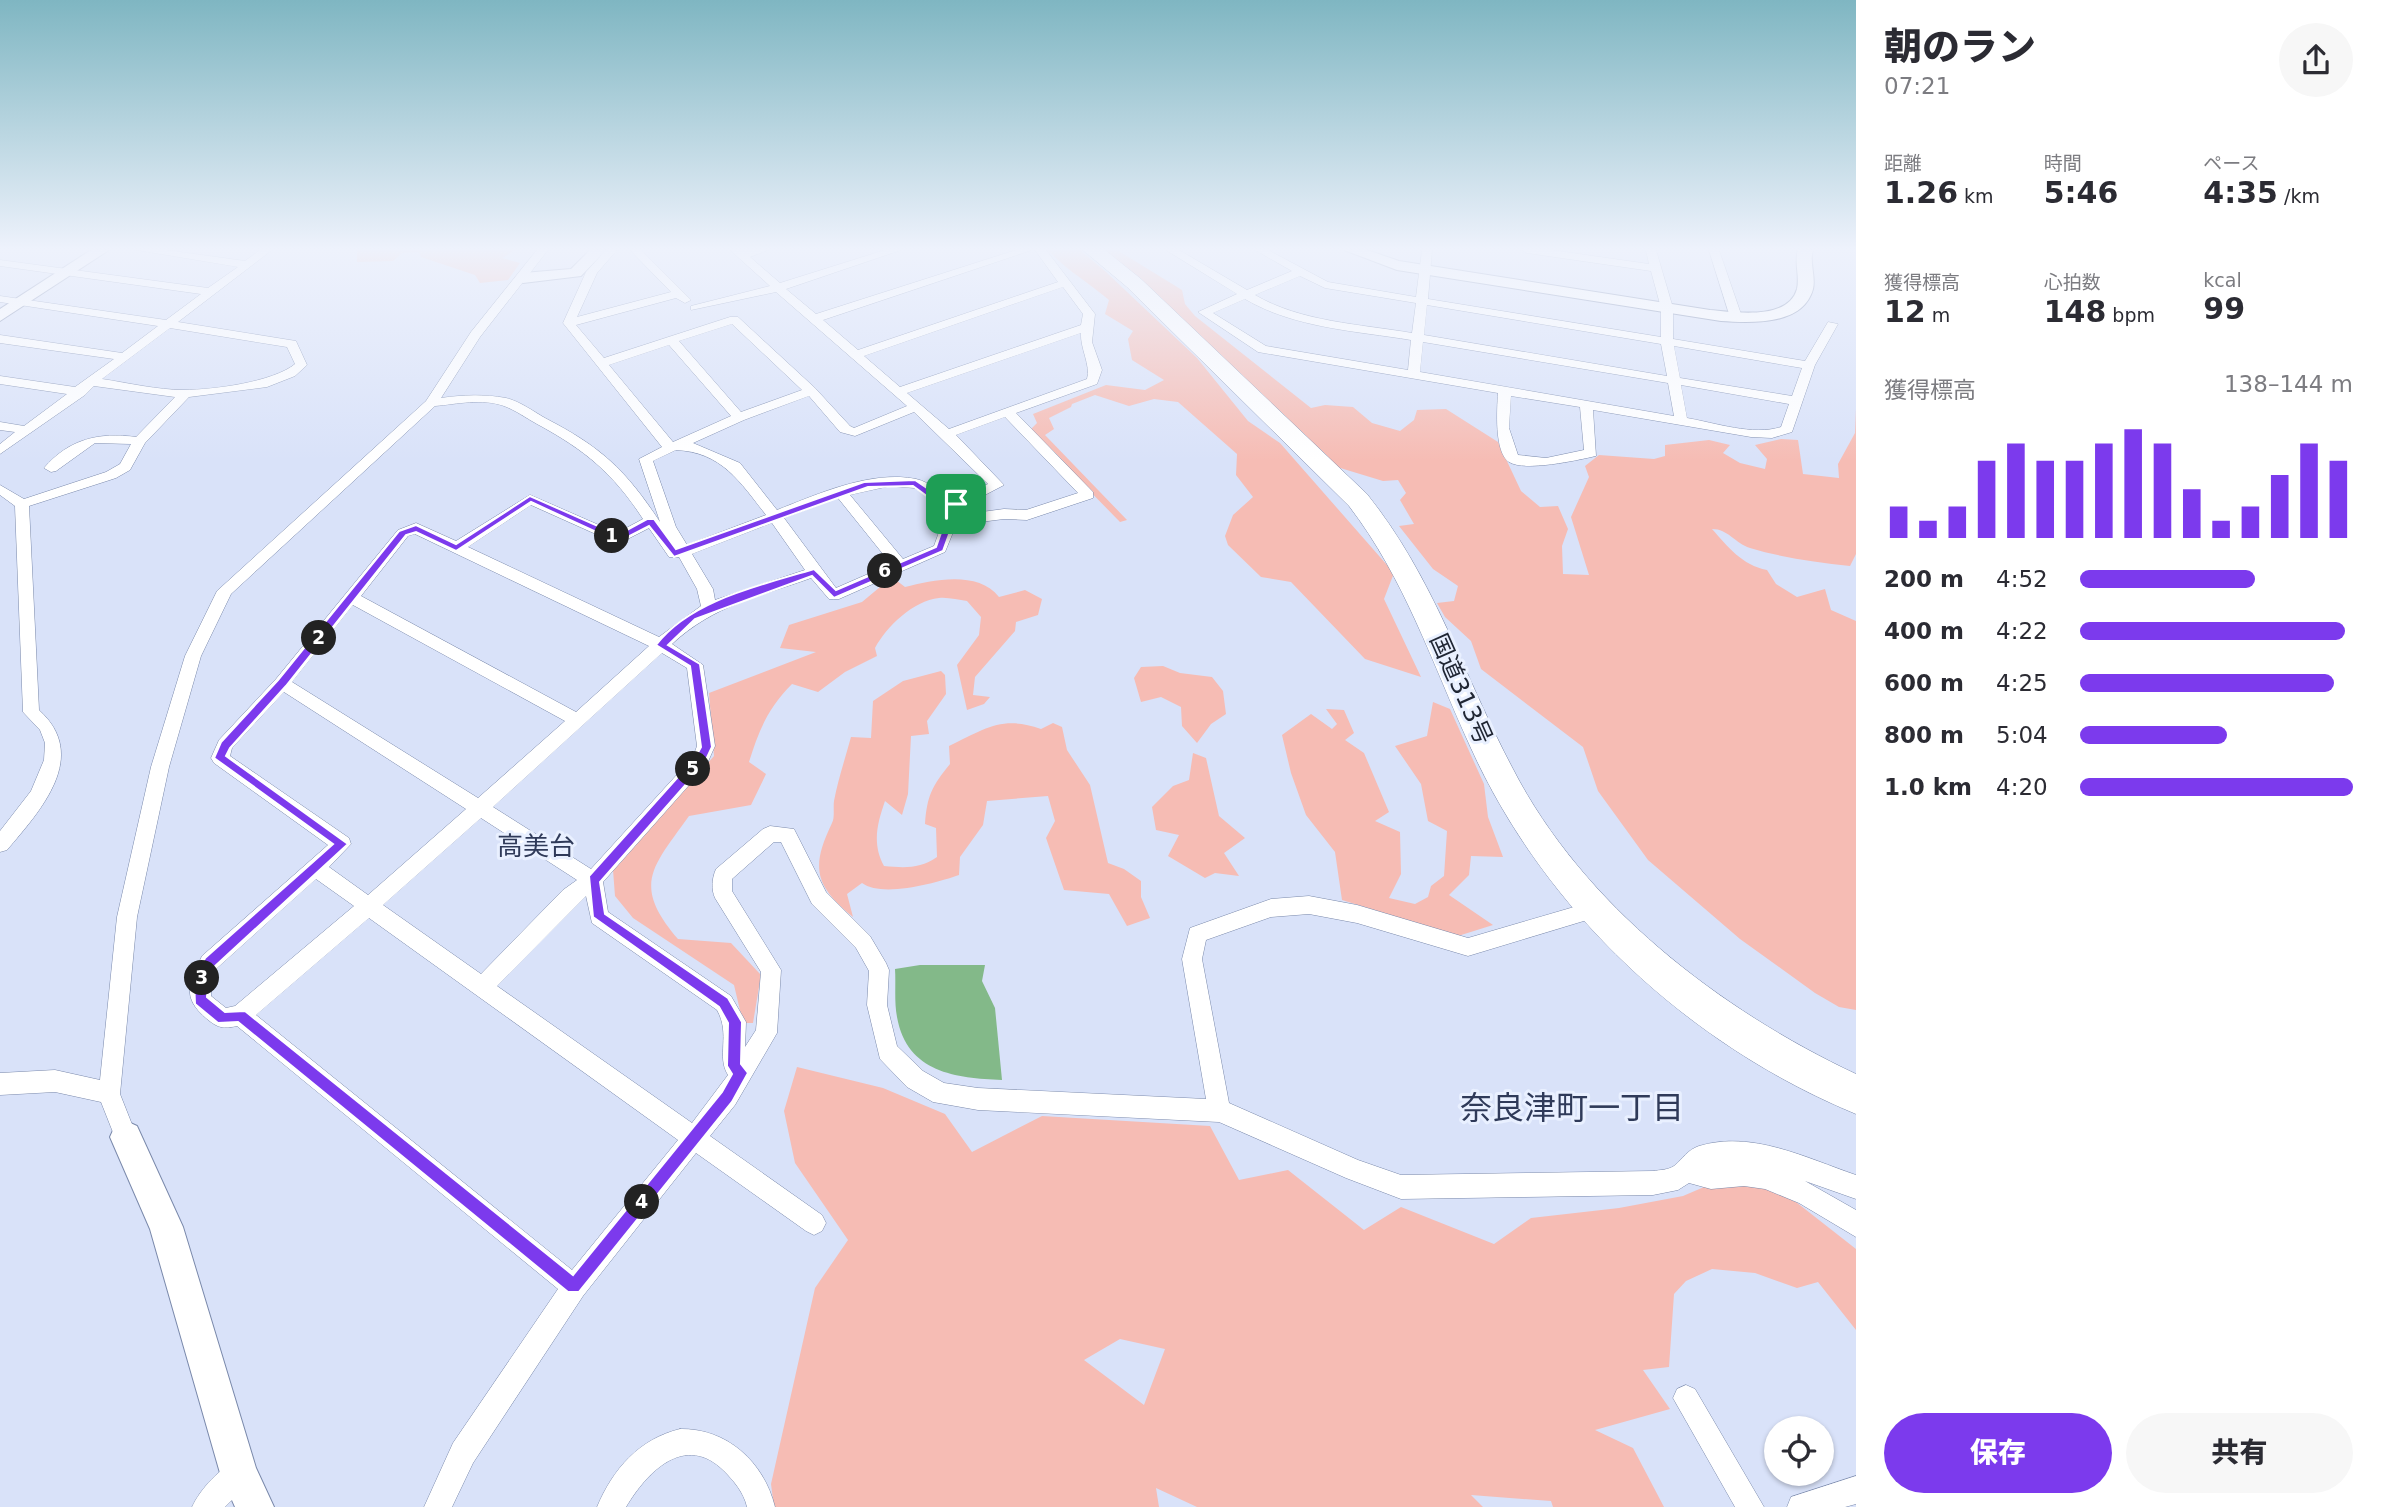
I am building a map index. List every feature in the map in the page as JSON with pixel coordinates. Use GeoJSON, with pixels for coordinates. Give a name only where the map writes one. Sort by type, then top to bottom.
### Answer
{"type":"FeatureCollection","features":[{"type":"Feature","properties":{"kind":"highway","name":"国道313号"},"geometry":{"type":"LineString","coordinates":[[1172,320],[1319,463],[1387,535],[1412,579],[1503,782],[1557,864],[1592,906],[1688,993],[1791,1062],[1856,1094]]}},
{"type":"Feature","properties":{"kind":"street"},"geometry":{"type":"LineString","coordinates":[[94,382],[185,394],[278,380],[292,375],[300,365],[292,344],[144,320]]}},
{"type":"Feature","properties":{"kind":"street"},"geometry":{"type":"LineString","coordinates":[[0,450],[81,392],[173,320]]}},
{"type":"Feature","properties":{"kind":"street"},"geometry":{"type":"LineString","coordinates":[[256,1507],[239,1473],[166,1227],[109,1094],[127,917],[160,767],[193,656],[225,591],[431,403],[487,320]]}},
{"type":"Feature","properties":{"kind":"street"},"geometry":{"type":"LineString","coordinates":[[579,320],[569,323],[669,446],[695,447],[735,466],[834,595],[940,549],[956,504]]}},
{"type":"Feature","properties":{"kind":"street"},"geometry":{"type":"LineString","coordinates":[[708,320],[714,326]]}},
{"type":"Feature","properties":{"kind":"street"},"geometry":{"type":"LineString","coordinates":[[602,363],[730,320]]}},
{"type":"Feature","properties":{"kind":"street"},"geometry":{"type":"LineString","coordinates":[[735,320],[811,391],[845,429],[855,432],[916,407]]}},
{"type":"Feature","properties":{"kind":"street"},"geometry":{"type":"LineString","coordinates":[[431,403],[486,398],[506,402],[575,439],[604,460],[631,489],[674,554],[867,484],[915,483],[943,503],[956,504],[997,485],[947,434],[816,320]]}},
{"type":"Feature","properties":{"kind":"street"},"geometry":{"type":"LineString","coordinates":[[855,355],[956,320]]}},
{"type":"Feature","properties":{"kind":"street"},"geometry":{"type":"LineString","coordinates":[[947,434],[1093,381],[1096,370],[1090,359],[1084,328],[1087,320]]}},
{"type":"Feature","properties":{"kind":"street"},"geometry":{"type":"LineString","coordinates":[[1217,320],[1262,349],[1681,421],[1772,434],[1787,429],[1809,365],[1832,324]]}},
{"type":"Feature","properties":{"kind":"street"},"geometry":{"type":"LineString","coordinates":[[1314,320],[1796,401]]}},
{"type":"Feature","properties":{"kind":"street"},"geometry":{"type":"LineString","coordinates":[[1413,373],[1419,320]]}},
{"type":"Feature","properties":{"kind":"street"},"geometry":{"type":"LineString","coordinates":[[1537,320],[1809,365]]}},
{"type":"Feature","properties":{"kind":"street"},"geometry":{"type":"LineString","coordinates":[[1667,320],[1667,342],[1681,421]]}},
{"type":"Feature","properties":{"kind":"street"},"geometry":{"type":"LineString","coordinates":[[898,392],[1084,328]]}},
{"type":"Feature","properties":{"kind":"street"},"geometry":{"type":"LineString","coordinates":[[0,339],[125,357]]}},
{"type":"Feature","properties":{"kind":"street"},"geometry":{"type":"LineString","coordinates":[[671,340],[739,417]]}},
{"type":"Feature","properties":{"kind":"street"},"geometry":{"type":"LineString","coordinates":[[0,380],[81,392]]}},
{"type":"Feature","properties":{"kind":"street"},"geometry":{"type":"LineString","coordinates":[[1504,389],[1502,428],[1513,459],[1556,461],[1591,453],[1586,404]]}},
{"type":"Feature","properties":{"kind":"street"},"geometry":{"type":"LineString","coordinates":[[709,608],[705,589],[669,527],[646,459],[669,446],[739,417],[811,391]]}},
{"type":"Feature","properties":{"kind":"street"},"geometry":{"type":"LineString","coordinates":[[22,504],[111,475],[125,467],[139,441],[185,394]]}},
{"type":"Feature","properties":{"kind":"street"},"geometry":{"type":"LineString","coordinates":[[950,521],[1004,514],[1027,515],[1088,495],[1008,413]]}},
{"type":"Feature","properties":{"kind":"street"},"geometry":{"type":"LineString","coordinates":[[0,426],[26,430]]}},
{"type":"Feature","properties":{"kind":"street"},"geometry":{"type":"LineString","coordinates":[[51,468],[89,438],[103,436],[139,441]]}},
{"type":"Feature","properties":{"kind":"street"},"geometry":{"type":"LineString","coordinates":[[0,489],[22,504]]}},
{"type":"Feature","properties":{"kind":"street"},"geometry":{"type":"LineString","coordinates":[[841,494],[900,565]]}},
{"type":"Feature","properties":{"kind":"street"},"geometry":{"type":"LineString","coordinates":[[456,548],[530,499],[618,539],[650,521]]}},
{"type":"Feature","properties":{"kind":"street"},"geometry":{"type":"LineString","coordinates":[[0,844],[37,797],[50,774],[56,748],[50,728],[30,712],[22,504]]}},
{"type":"Feature","properties":{"kind":"street"},"geometry":{"type":"LineString","coordinates":[[481,988],[570,896],[593,880],[700,761],[706,747],[695,664],[661,645],[416,528],[402,533],[282,683],[225,745],[220,758],[342,844],[209,963],[201,981],[200,1000],[223,1019],[240,1015],[369,908],[661,645],[691,616],[814,572]]}},
{"type":"Feature","properties":{"kind":"street"},"geometry":{"type":"LineString","coordinates":[[352,598],[577,720]]}},
{"type":"Feature","properties":{"kind":"street"},"geometry":{"type":"LineString","coordinates":[[282,683],[593,880],[599,917],[724,1003],[735,1022],[734,1066],[741,1073]]}},
{"type":"Feature","properties":{"kind":"street"},"geometry":{"type":"LineString","coordinates":[[438,1507],[476,1432],[574,1287],[727,1097],[766,1033],[771,970],[722,892],[723,875],[770,834],[787,835],[818,898],[863,942],[879,970],[877,1005],[888,1052],[915,1079],[941,1094],[978,1100],[1219,1111],[1255,1123],[1367,1177],[1401,1187],[1653,1183],[1678,1178],[1698,1158],[1725,1152],[1769,1157],[1856,1187]]}},
{"type":"Feature","properties":{"kind":"street"},"geometry":{"type":"LineString","coordinates":[[315,869],[814,1223]]}},
{"type":"Feature","properties":{"kind":"street"},"geometry":{"type":"LineString","coordinates":[[1219,1111],[1192,959],[1197,934],[1271,908],[1309,905],[1357,914],[1468,947],[1580,914],[1592,906]]}},
{"type":"Feature","properties":{"kind":"street"},"geometry":{"type":"LineString","coordinates":[[240,1015],[574,1287]]}},
{"type":"Feature","properties":{"kind":"street"},"geometry":{"type":"LineString","coordinates":[[1,1085],[37,1078],[79,1082],[109,1094]]}},
{"type":"Feature","properties":{"kind":"street"},"geometry":{"type":"LineString","coordinates":[[1686,1170],[1701,1178],[1756,1175],[1806,1195],[1844,1214],[1856,1225]]}},
{"type":"Feature","properties":{"kind":"street"},"geometry":{"type":"LineString","coordinates":[[1686,1398],[1750,1507]]}},
{"type":"Feature","properties":{"kind":"street"},"geometry":{"type":"LineString","coordinates":[[611,1507],[621,1488],[647,1457],[674,1444],[704,1441],[732,1458],[753,1484],[761,1507]]}},
{"type":"Feature","properties":{"kind":"street"},"geometry":{"type":"LineString","coordinates":[[205,1507],[239,1473]]}},
{"type":"Feature","properties":{"kind":"street"},"geometry":{"type":"LineString","coordinates":[[1801,1507],[1856,1490]]}},
{"type":"Feature","properties":{"kind":"shaded area"},"geometry":{"type":"Polygon","coordinates":[[[1115,320],[1157,320],[1197,358],[1248,421],[1280,443],[1394,573],[1384,599],[1421,677],[1365,659],[1291,582],[1261,577],[1228,545],[1225,536],[1233,515],[1253,497],[1236,475],[1237,454],[1178,402],[1154,399],[1129,406],[1095,395],[1072,404],[1049,418],[1054,429],[1045,435],[1127,520],[1120,522],[1030,430],[1037,423],[1033,414],[1106,385],[1145,390],[1164,380],[1132,360],[1128,339],[1133,331],[1115,320]]]}},
{"type":"Feature","properties":{"kind":"shaded area"},"geometry":{"type":"Polygon","coordinates":[[[1180,320],[1200,320],[1311,408],[1325,405],[1353,407],[1372,423],[1400,431],[1414,420],[1417,410],[1446,409],[1498,442],[1521,491],[1540,507],[1558,506],[1568,529],[1562,546],[1563,574],[1589,575],[1571,517],[1589,477],[1585,466],[1599,455],[1654,459],[1665,456],[1665,445],[1709,440],[1730,445],[1723,453],[1740,463],[1765,469],[1767,459],[1755,445],[1781,439],[1798,440],[1803,474],[1839,478],[1838,464],[1855,433],[1856,409],[1856,554],[1850,566],[1762,551],[1745,546],[1723,531],[1712,529],[1743,560],[1767,570],[1776,584],[1797,597],[1825,589],[1831,610],[1856,621],[1856,1010],[1839,1007],[1815,993],[1740,939],[1648,860],[1598,791],[1583,747],[1481,669],[1471,641],[1445,617],[1437,603],[1454,601],[1458,586],[1433,569],[1399,526],[1414,524],[1400,500],[1406,493],[1398,480],[1383,481],[1337,467],[1180,320]]]}},
{"type":"Feature","properties":{"kind":"shaded area"},"geometry":{"type":"Polygon","coordinates":[[[892,577],[905,587],[942,580],[967,580],[979,583],[999,597],[1025,590],[1042,599],[1038,615],[1016,622],[1015,631],[975,677],[973,695],[990,697],[984,704],[967,710],[957,665],[979,635],[981,617],[967,601],[942,598],[929,600],[910,609],[880,640],[875,648],[877,656],[845,672],[818,692],[792,684],[770,711],[753,750],[749,762],[766,774],[751,805],[689,816],[665,849],[652,876],[651,889],[655,904],[678,939],[731,943],[761,975],[753,1023],[743,1023],[734,985],[633,918],[615,896],[613,870],[714,756],[709,693],[816,652],[780,648],[789,625],[862,602],[892,577]]]}},
{"type":"Feature","properties":{"kind":"shaded area"},"geometry":{"type":"Polygon","coordinates":[[[1163,666],[1180,673],[1212,677],[1223,691],[1226,714],[1211,724],[1197,743],[1182,726],[1181,707],[1161,697],[1141,702],[1134,678],[1141,667],[1163,666]]]}},
{"type":"Feature","properties":{"kind":"shaded area"},"geometry":{"type":"Polygon","coordinates":[[[941,671],[945,675],[946,694],[927,721],[929,734],[911,736],[908,794],[902,815],[885,801],[882,809],[877,842],[884,866],[912,867],[937,857],[936,828],[925,824],[926,814],[931,792],[950,764],[949,746],[994,726],[1015,723],[1041,729],[1053,723],[1062,727],[1067,750],[1090,785],[1108,863],[1124,869],[1141,881],[1141,897],[1150,918],[1127,926],[1109,894],[1064,890],[1046,838],[1055,821],[1048,796],[987,801],[983,825],[960,857],[959,875],[895,889],[871,887],[862,883],[847,894],[853,917],[830,895],[820,874],[819,864],[825,838],[833,821],[834,801],[851,737],[871,738],[873,701],[903,681],[941,671]]]}},
{"type":"Feature","properties":{"kind":"shaded area"},"geometry":{"type":"Polygon","coordinates":[[[1433,702],[1450,709],[1484,784],[1488,817],[1503,857],[1471,856],[1469,875],[1449,895],[1493,925],[1458,936],[1342,900],[1335,852],[1306,815],[1291,773],[1282,735],[1311,714],[1332,729],[1337,724],[1326,709],[1344,710],[1354,733],[1345,740],[1364,753],[1389,812],[1375,821],[1400,832],[1401,874],[1389,898],[1415,904],[1428,897],[1431,886],[1444,876],[1447,831],[1428,821],[1421,784],[1395,746],[1427,736],[1433,702]]]}},
{"type":"Feature","properties":{"kind":"shaded area"},"geometry":{"type":"Polygon","coordinates":[[[1193,753],[1206,758],[1219,816],[1245,838],[1224,853],[1239,876],[1215,873],[1205,878],[1168,856],[1179,835],[1156,830],[1152,807],[1173,786],[1189,780],[1193,753]]]}},
{"type":"Feature","properties":{"kind":"shaded area"},"geometry":{"type":"Polygon","coordinates":[[[920,965],[985,965],[982,981],[995,1008],[1002,1080],[951,1074],[922,1061],[911,1050],[902,1036],[897,1017],[895,969],[920,965]]]}},
{"type":"Feature","properties":{"kind":"shaded area"},"geometry":{"type":"Polygon","coordinates":[[[797,1067],[883,1088],[945,1114],[972,1152],[1042,1116],[1210,1126],[1239,1180],[1288,1170],[1364,1230],[1401,1207],[1494,1244],[1531,1218],[1619,1208],[1683,1196],[1711,1184],[1763,1187],[1796,1202],[1856,1249],[1856,1330],[1818,1282],[1797,1288],[1755,1273],[1712,1269],[1686,1281],[1674,1294],[1669,1367],[1643,1370],[1670,1409],[1595,1430],[1633,1448],[1664,1507],[1553,1507],[1551,1501],[1471,1495],[1483,1507],[1197,1507],[1156,1488],[1159,1507],[774,1507],[771,1484],[815,1288],[848,1240],[795,1163],[784,1111],[797,1067]],[[1120,1339],[1084,1360],[1144,1405],[1165,1349],[1120,1339]]]}},
{"type":"Feature","properties":{"kind":"district","name":"高美台"},"geometry":{"type":"Point","coordinates":[536,846]}},
{"type":"Feature","properties":{"kind":"district","name":"奈良津町一丁目"},"geometry":{"type":"Point","coordinates":[1572,1108]}},
{"type":"Feature","properties":{"kind":"route"},"geometry":{"type":"LineString","coordinates":[[915,483],[943,503],[956,504],[940,549],[874,575],[834,595],[814,572],[709,608],[691,616],[661,645],[695,664],[706,747],[700,761],[593,880],[599,917],[724,1003],[735,1022],[734,1066],[741,1073],[727,1097],[574,1287],[240,1015],[223,1019],[200,1000],[201,981],[209,963],[342,844],[220,758],[225,745],[282,683],[402,533],[416,528],[456,548],[530,499],[618,539],[650,521],[674,554],[867,484],[915,483]]}}]}
